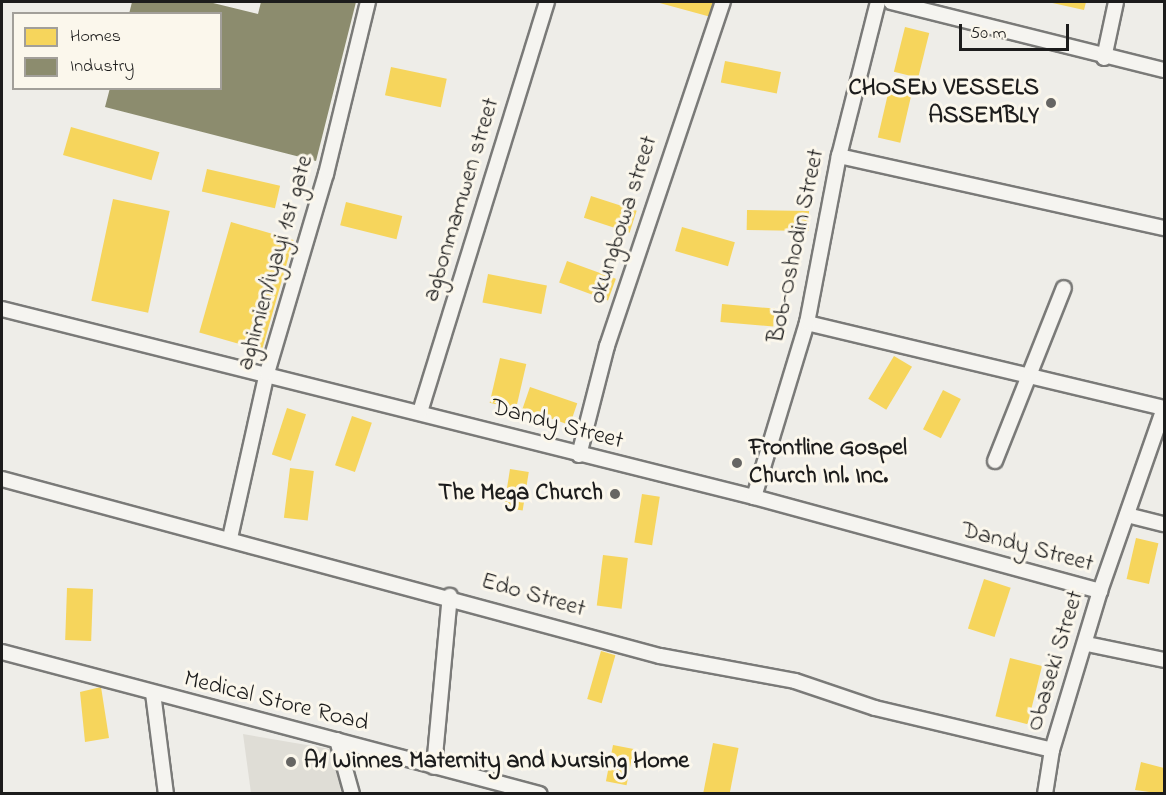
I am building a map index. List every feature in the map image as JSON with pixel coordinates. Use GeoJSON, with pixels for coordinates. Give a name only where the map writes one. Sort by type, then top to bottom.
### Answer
{"type":"FeatureCollection","features":[{"type":"Feature","properties":{"kind":"street","name":"aghimien/iyayi 1st gate"},"geometry":{"type":"LineString","coordinates":[[230,538],[267,373],[326,174],[368,2]]}},
{"type":"Feature","properties":{"kind":"street","name":"agbonmamwen street"},"geometry":{"type":"LineString","coordinates":[[420,412],[547,2]]}},
{"type":"Feature","properties":{"kind":"street","name":"okungbowa street"},"geometry":{"type":"LineString","coordinates":[[579,455],[611,335],[723,2]]}},
{"type":"Feature","properties":{"kind":"street","name":"Bob-Oshodin Street"},"geometry":{"type":"LineString","coordinates":[[754,497],[807,323],[839,156],[878,2]]}},
{"type":"Feature","properties":{"kind":"street"},"geometry":{"type":"LineString","coordinates":[[891,2],[912,5],[1104,58],[1164,70]]}},
{"type":"Feature","properties":{"kind":"street"},"geometry":{"type":"LineString","coordinates":[[1104,58],[1116,2]]}},
{"type":"Feature","properties":{"kind":"street"},"geometry":{"type":"LineString","coordinates":[[839,156],[1164,228]]}},
{"type":"Feature","properties":{"kind":"street"},"geometry":{"type":"LineString","coordinates":[[996,461],[1064,288]]}},
{"type":"Feature","properties":{"kind":"street","name":"Dandy Street"},"geometry":{"type":"LineString","coordinates":[[2,309],[267,373],[579,455],[754,497],[1100,591]]}},
{"type":"Feature","properties":{"kind":"street"},"geometry":{"type":"LineString","coordinates":[[807,323],[1164,408]]}},
{"type":"Feature","properties":{"kind":"street","name":"Obaseki Street"},"geometry":{"type":"LineString","coordinates":[[1045,794],[1052,750],[1087,644],[1100,591],[1164,408]]}},
{"type":"Feature","properties":{"kind":"street","name":"Edo Street"},"geometry":{"type":"LineString","coordinates":[[2,479],[450,596],[660,656],[795,681],[875,708],[1052,750]]}},
{"type":"Feature","properties":{"kind":"street"},"geometry":{"type":"LineString","coordinates":[[1127,515],[1164,524]]}},
{"type":"Feature","properties":{"kind":"street"},"geometry":{"type":"LineString","coordinates":[[434,767],[450,596]]}},
{"type":"Feature","properties":{"kind":"street"},"geometry":{"type":"LineString","coordinates":[[1087,644],[1164,660]]}},
{"type":"Feature","properties":{"kind":"street","name":"Medical Store Road"},"geometry":{"type":"LineString","coordinates":[[2,652],[538,793]]}},
{"type":"Feature","properties":{"kind":"street"},"geometry":{"type":"LineString","coordinates":[[153,693],[166,794]]}},
{"type":"Feature","properties":{"kind":"street"},"geometry":{"type":"LineString","coordinates":[[337,740],[352,794]]}},
{"type":"Feature","properties":{"kind":"shaded area","name":"A1 Winnes Maternity and Nursing Home"},"geometry":{"type":"Polygon","coordinates":[[[243,734],[336,750],[341,793],[251,793],[243,734]]]}},
{"type":"Feature","properties":{"kind":"building: Homes"},"geometry":{"type":"Polygon","coordinates":[[[656,2],[715,2],[711,17],[656,2]]]}},
{"type":"Feature","properties":{"kind":"building: Homes"},"geometry":{"type":"Polygon","coordinates":[[[1048,2],[1086,2],[1084,10],[1048,2]]]}},
{"type":"Feature","properties":{"kind":"building: Homes"},"geometry":{"type":"Polygon","coordinates":[[[905,27],[929,33],[918,78],[894,72],[905,27]]]}},
{"type":"Feature","properties":{"kind":"building: Homes"},"geometry":{"type":"Polygon","coordinates":[[[725,61],[781,72],[777,93],[721,83],[725,61]]]}},
{"type":"Feature","properties":{"kind":"building: Homes"},"geometry":{"type":"Polygon","coordinates":[[[391,67],[447,79],[441,107],[385,95],[391,67]]]}},
{"type":"Feature","properties":{"kind":"building: Homes"},"geometry":{"type":"Polygon","coordinates":[[[890,85],[912,90],[900,143],[878,138],[890,85]]]}},
{"type":"Feature","properties":{"kind":"building: Homes"},"geometry":{"type":"Polygon","coordinates":[[[71,127],[159,152],[151,180],[63,155],[71,127]]]}},
{"type":"Feature","properties":{"kind":"building: Homes"},"geometry":{"type":"Polygon","coordinates":[[[207,169],[280,186],[275,208],[202,191],[207,169]]]}},
{"type":"Feature","properties":{"kind":"building: Homes"},"geometry":{"type":"Polygon","coordinates":[[[591,196],[637,211],[630,233],[584,218],[591,196]]]}},
{"type":"Feature","properties":{"kind":"building: Homes"},"geometry":{"type":"Polygon","coordinates":[[[113,199],[170,211],[148,313],[91,301],[113,199]]]}},
{"type":"Feature","properties":{"kind":"building: Homes"},"geometry":{"type":"Polygon","coordinates":[[[346,202],[402,216],[396,239],[340,225],[346,202]]]}},
{"type":"Feature","properties":{"kind":"building: Homes"},"geometry":{"type":"Polygon","coordinates":[[[747,210],[809,211],[809,231],[747,230],[747,210]]]}},
{"type":"Feature","properties":{"kind":"building: Homes"},"geometry":{"type":"Polygon","coordinates":[[[231,222],[293,240],[262,350],[199,333],[231,222]]]}},
{"type":"Feature","properties":{"kind":"building: Homes"},"geometry":{"type":"Polygon","coordinates":[[[682,227],[735,242],[728,266],[675,251],[682,227]]]}},
{"type":"Feature","properties":{"kind":"building: Homes"},"geometry":{"type":"Polygon","coordinates":[[[567,261],[616,279],[608,300],[559,283],[567,261]]]}},
{"type":"Feature","properties":{"kind":"building: Homes"},"geometry":{"type":"Polygon","coordinates":[[[488,274],[547,285],[541,314],[482,302],[488,274]]]}},
{"type":"Feature","properties":{"kind":"building: Homes"},"geometry":{"type":"Polygon","coordinates":[[[722,304],[775,309],[773,327],[720,322],[722,304]]]}},
{"type":"Feature","properties":{"kind":"building: Homes"},"geometry":{"type":"Polygon","coordinates":[[[894,356],[912,367],[886,410],[868,399],[894,356]]]}},
{"type":"Feature","properties":{"kind":"building: Homes"},"geometry":{"type":"Polygon","coordinates":[[[500,358],[526,364],[516,409],[490,403],[500,358]]]}},
{"type":"Feature","properties":{"kind":"building: Homes"},"geometry":{"type":"Polygon","coordinates":[[[530,387],[577,403],[570,425],[523,409],[530,387]]]}},
{"type":"Feature","properties":{"kind":"building: Homes"},"geometry":{"type":"Polygon","coordinates":[[[943,390],[961,399],[941,438],[923,429],[943,390]]]}},
{"type":"Feature","properties":{"kind":"building: Homes"},"geometry":{"type":"Polygon","coordinates":[[[287,408],[306,414],[291,461],[272,455],[287,408]]]}},
{"type":"Feature","properties":{"kind":"building: Homes"},"geometry":{"type":"Polygon","coordinates":[[[352,416],[372,423],[355,472],[335,465],[352,416]]]}},
{"type":"Feature","properties":{"kind":"building: Homes"},"geometry":{"type":"Polygon","coordinates":[[[290,468],[314,471],[308,521],[284,518],[290,468]]]}},
{"type":"Feature","properties":{"kind":"building: Homes"},"geometry":{"type":"Polygon","coordinates":[[[510,469],[529,472],[523,510],[504,508],[510,469]]]}},
{"type":"Feature","properties":{"kind":"building: Homes"},"geometry":{"type":"Polygon","coordinates":[[[642,494],[660,497],[652,545],[634,542],[642,494]]]}},
{"type":"Feature","properties":{"kind":"building: Homes"},"geometry":{"type":"Polygon","coordinates":[[[1136,538],[1158,543],[1149,584],[1127,579],[1136,538]]]}},
{"type":"Feature","properties":{"kind":"building: Homes"},"geometry":{"type":"Polygon","coordinates":[[[603,555],[628,558],[622,609],[597,606],[603,555]]]}},
{"type":"Feature","properties":{"kind":"building: Homes"},"geometry":{"type":"Polygon","coordinates":[[[984,579],[1011,588],[995,637],[968,628],[984,579]]]}},
{"type":"Feature","properties":{"kind":"building: Homes"},"geometry":{"type":"Polygon","coordinates":[[[67,588],[93,589],[91,641],[65,640],[67,588]]]}},
{"type":"Feature","properties":{"kind":"building: Homes"},"geometry":{"type":"Polygon","coordinates":[[[601,651],[615,655],[602,703],[587,699],[601,651]]]}},
{"type":"Feature","properties":{"kind":"building: Homes"},"geometry":{"type":"Polygon","coordinates":[[[1010,658],[1042,666],[1028,724],[995,716],[1010,658]]]}},
{"type":"Feature","properties":{"kind":"building: Homes"},"geometry":{"type":"Polygon","coordinates":[[[101,687],[109,738],[85,742],[80,692],[101,687]]]}},
{"type":"Feature","properties":{"kind":"building: Homes"},"geometry":{"type":"Polygon","coordinates":[[[713,743],[739,748],[730,794],[703,794],[713,743]]]}},
{"type":"Feature","properties":{"kind":"building: Homes"},"geometry":{"type":"Polygon","coordinates":[[[613,745],[634,749],[627,785],[606,781],[613,745]]]}},
{"type":"Feature","properties":{"kind":"building: Homes"},"geometry":{"type":"Polygon","coordinates":[[[1141,762],[1164,768],[1164,794],[1135,790],[1141,762]]]}},
{"type":"Feature","properties":{"kind":"building: Industry"},"geometry":{"type":"Polygon","coordinates":[[[132,2],[209,2],[258,14],[261,2],[356,2],[316,161],[105,107],[109,90],[222,90],[222,12],[130,12],[132,2]]]}},
{"type":"Feature","properties":{"kind":"place","name":"CHOSEN VESSELS ASSEMBLY"},"geometry":{"type":"Point","coordinates":[1051,103]}},
{"type":"Feature","properties":{"kind":"place","name":"Frontline Gospel Church Inl. Inc."},"geometry":{"type":"Point","coordinates":[737,463]}},
{"type":"Feature","properties":{"kind":"place","name":"The Mega Church"},"geometry":{"type":"Point","coordinates":[615,494]}},
{"type":"Feature","properties":{"kind":"place","name":"A1 Winnes Maternity and Nursing Home"},"geometry":{"type":"Point","coordinates":[291,762]}}]}
